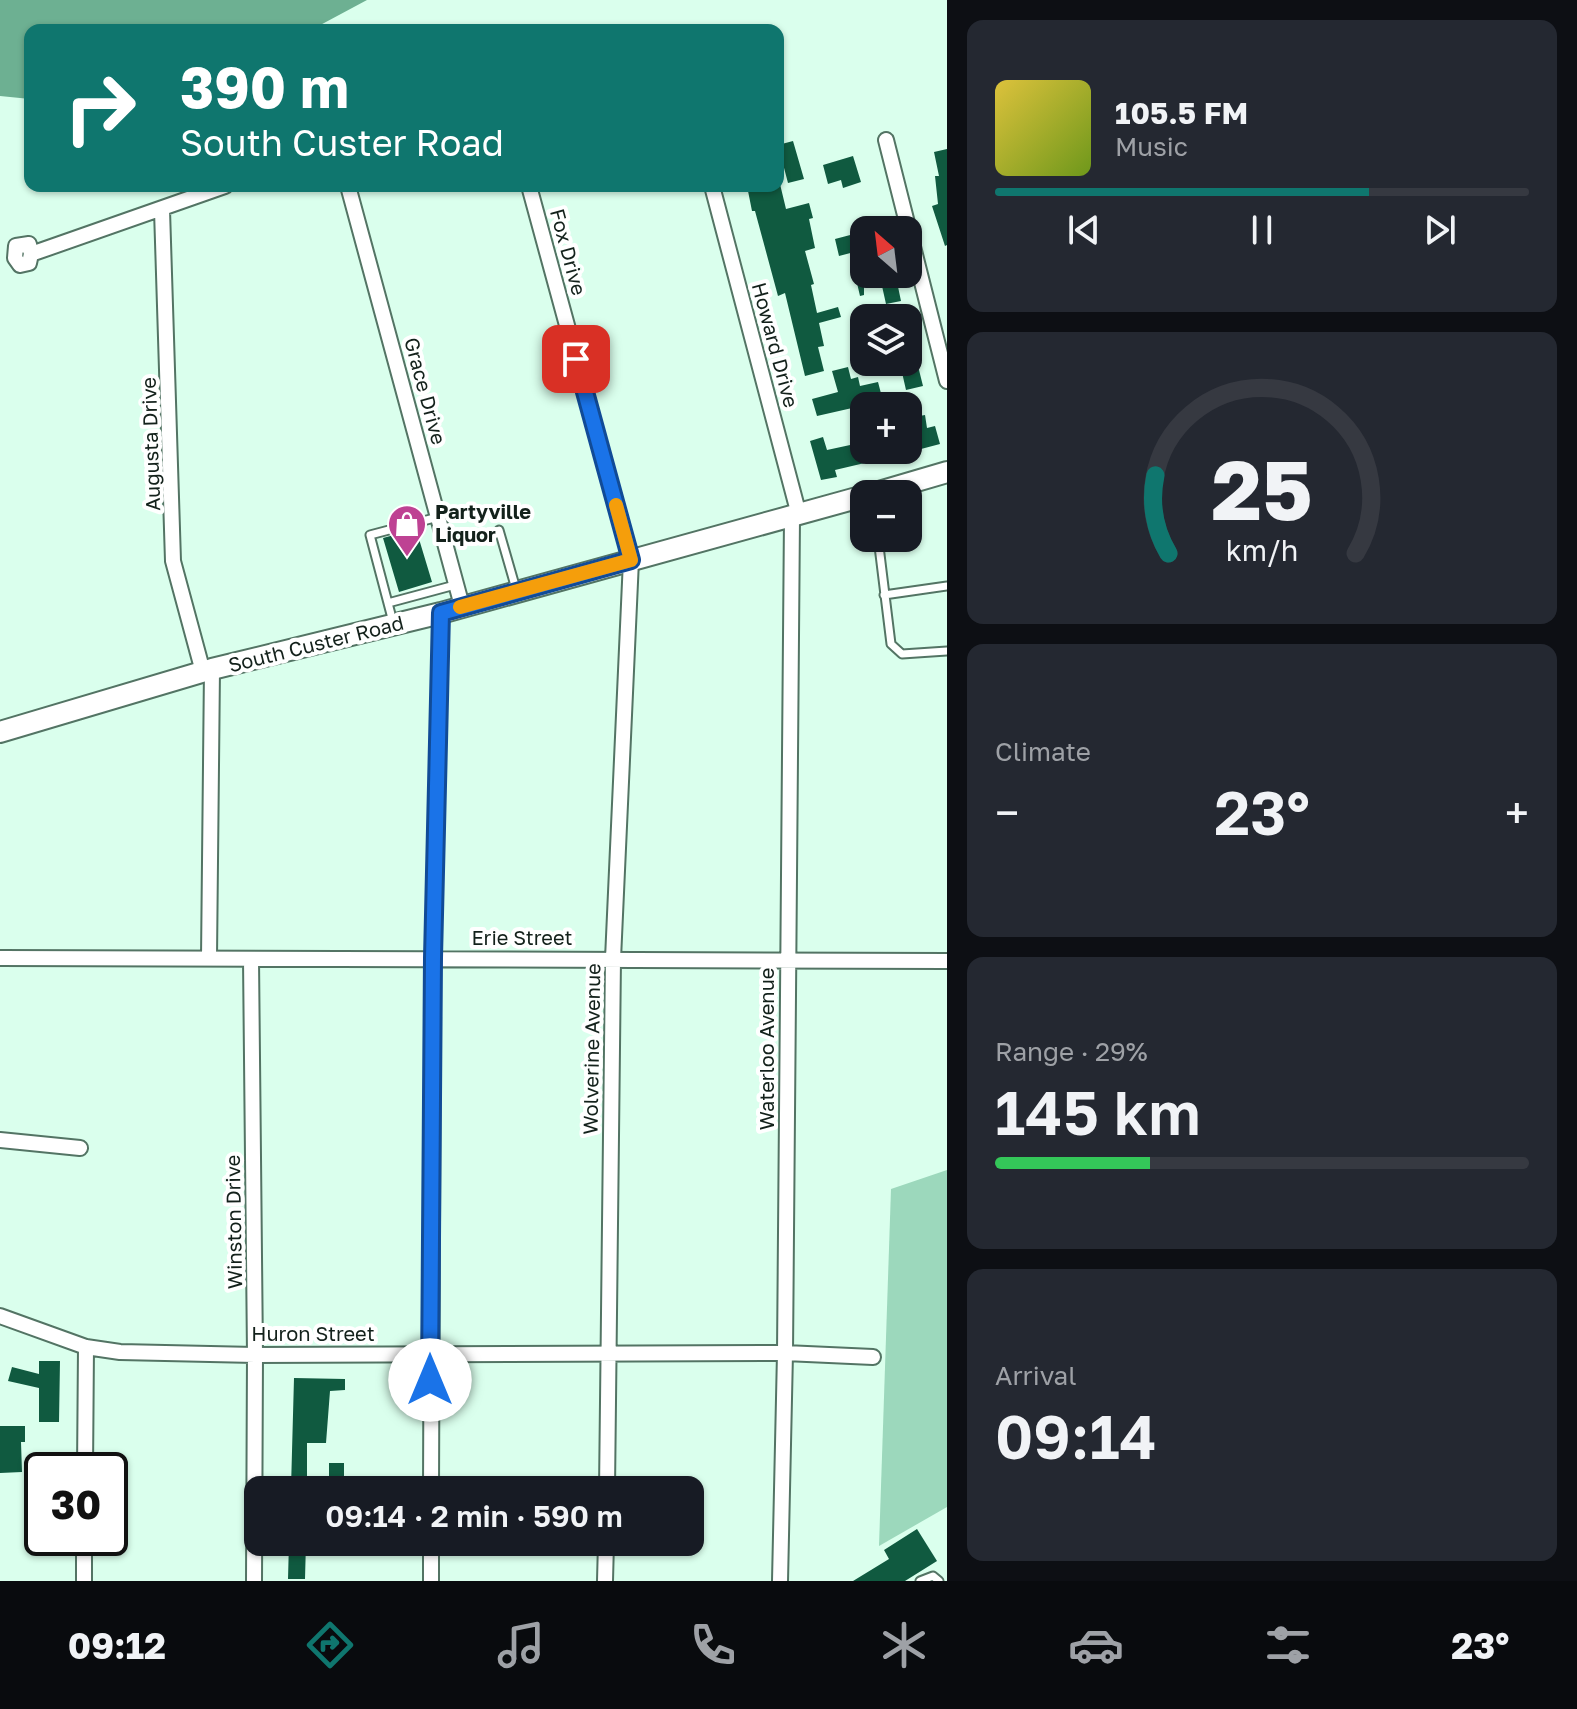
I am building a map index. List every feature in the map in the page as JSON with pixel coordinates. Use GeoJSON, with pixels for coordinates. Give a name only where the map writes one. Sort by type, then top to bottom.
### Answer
{"type":"FeatureCollection","features":[{"type":"Feature","properties":{"kind":"main road"},"geometry":{"type":"LineString","coordinates":[[920,480],[947,472]]}},
{"type":"Feature","properties":{"kind":"main road","name":"South Custer Road"},"geometry":{"type":"LineString","coordinates":[[0,732],[207,671],[441,613],[850,500]]}},
{"type":"Feature","properties":{"kind":"street"},"geometry":{"type":"LineString","coordinates":[[886,140],[947,381]]}},
{"type":"Feature","properties":{"kind":"street"},"geometry":{"type":"LineString","coordinates":[[31,254],[209,192]]}},
{"type":"Feature","properties":{"kind":"street","name":"Grace Drive"},"geometry":{"type":"LineString","coordinates":[[350,192],[462,606]]}},
{"type":"Feature","properties":{"kind":"street","name":"Fox Drive"},"geometry":{"type":"LineString","coordinates":[[531,192],[631,560]]}},
{"type":"Feature","properties":{"kind":"street","name":"Howard Drive"},"geometry":{"type":"LineString","coordinates":[[714,192],[796,516]]}},
{"type":"Feature","properties":{"kind":"street","name":"Augusta Drive"},"geometry":{"type":"LineString","coordinates":[[162,210],[173,561],[207,671]]}},
{"type":"Feature","properties":{"kind":"street","name":"Waterloo Avenue"},"geometry":{"type":"LineString","coordinates":[[780,1581],[796,516]]}},
{"type":"Feature","properties":{"kind":"street","name":"Wolverine Avenue"},"geometry":{"type":"LineString","coordinates":[[607,1476],[613,959],[631,560]]}},
{"type":"Feature","properties":{"kind":"street"},"geometry":{"type":"LineString","coordinates":[[431,1476],[433,958],[441,613]]}},
{"type":"Feature","properties":{"kind":"street"},"geometry":{"type":"LineString","coordinates":[[207,671],[209,958]]}},
{"type":"Feature","properties":{"kind":"street","name":"Erie Street"},"geometry":{"type":"LineString","coordinates":[[0,958],[947,961]]}},
{"type":"Feature","properties":{"kind":"street","name":"Winston Drive"},"geometry":{"type":"LineString","coordinates":[[251,959],[254,1581]]}},
{"type":"Feature","properties":{"kind":"street"},"geometry":{"type":"LineString","coordinates":[[0,1140],[80,1148]]}},
{"type":"Feature","properties":{"kind":"street","name":"Huron Street"},"geometry":{"type":"LineString","coordinates":[[0,1316],[86,1347],[120,1352],[255,1355],[785,1353],[873,1357]]}},
{"type":"Feature","properties":{"kind":"street"},"geometry":{"type":"LineString","coordinates":[[85,1452],[86,1347]]}},
{"type":"Feature","properties":{"kind":"street"},"geometry":{"type":"LineString","coordinates":[[84,1556],[84,1581]]}},
{"type":"Feature","properties":{"kind":"street"},"geometry":{"type":"LineString","coordinates":[[431,1556],[431,1581]]}},
{"type":"Feature","properties":{"kind":"street"},"geometry":{"type":"LineString","coordinates":[[605,1581],[606,1556]]}},
{"type":"Feature","properties":{"kind":"lane"},"geometry":{"type":"LineString","coordinates":[[394,624],[370,535],[438,517]]}},
{"type":"Feature","properties":{"kind":"lane"},"geometry":{"type":"LineString","coordinates":[[499,530],[516,592]]}},
{"type":"Feature","properties":{"kind":"lane"},"geometry":{"type":"LineString","coordinates":[[879,552],[891,644],[902,654],[947,651]]}},
{"type":"Feature","properties":{"kind":"lane"},"geometry":{"type":"LineString","coordinates":[[388,603],[457,585]]}},
{"type":"Feature","properties":{"kind":"lane"},"geometry":{"type":"LineString","coordinates":[[884,595],[947,586]]}},
{"type":"Feature","properties":{"kind":"lane"},"geometry":{"type":"LineString","coordinates":[[920,1581],[933,1576],[939,1581]]}},
{"type":"Feature","properties":{"kind":"shaded area"},"geometry":{"type":"Polygon","coordinates":[[[0,0],[367,0],[322,24],[24,24],[24,98],[0,96],[0,0]]]}},
{"type":"Feature","properties":{"kind":"shaded area"},"geometry":{"type":"Polygon","coordinates":[[[947,1170],[947,1507],[879,1546],[891,1189],[947,1170]]]}},
{"type":"Feature","properties":{"kind":"building"},"geometry":{"type":"Polygon","coordinates":[[[793,141],[804,179],[788,183],[784,168],[784,143],[793,141]]]}},
{"type":"Feature","properties":{"kind":"building"},"geometry":{"type":"Polygon","coordinates":[[[947,149],[945,246],[932,206],[938,204],[935,176],[939,176],[934,152],[947,149]]]}},
{"type":"Feature","properties":{"kind":"building"},"geometry":{"type":"Polygon","coordinates":[[[853,156],[861,182],[843,188],[841,180],[828,184],[823,165],[853,156]]]}},
{"type":"Feature","properties":{"kind":"building"},"geometry":{"type":"Polygon","coordinates":[[[748,192],[782,192],[786,209],[809,203],[815,248],[805,251],[814,284],[811,285],[817,313],[838,307],[841,317],[819,323],[824,346],[818,347],[824,371],[805,376],[785,293],[778,296],[755,211],[752,211],[748,192]]]}},
{"type":"Feature","properties":{"kind":"building"},"geometry":{"type":"Polygon","coordinates":[[[850,235],[850,253],[839,256],[835,239],[850,235]]]}},
{"type":"Feature","properties":{"kind":"building"},"geometry":{"type":"Polygon","coordinates":[[[882,288],[898,288],[901,301],[886,304],[882,288]]]}},
{"type":"Feature","properties":{"kind":"building"},"geometry":{"type":"Polygon","coordinates":[[[848,367],[851,379],[858,377],[860,386],[878,382],[881,392],[850,392],[850,408],[817,416],[812,399],[838,392],[832,371],[848,367]]]}},
{"type":"Feature","properties":{"kind":"building"},"geometry":{"type":"Polygon","coordinates":[[[903,376],[920,376],[923,386],[906,390],[903,376]]]}},
{"type":"Feature","properties":{"kind":"building"},"geometry":{"type":"Polygon","coordinates":[[[925,415],[927,428],[935,426],[940,444],[922,449],[922,416],[925,415]]]}},
{"type":"Feature","properties":{"kind":"building"},"geometry":{"type":"Polygon","coordinates":[[[823,437],[827,450],[850,445],[850,464],[860,464],[835,470],[837,477],[821,480],[810,441],[823,437]]]}},
{"type":"Feature","properties":{"kind":"building","name":"Partyville Liquor"},"geometry":{"type":"Polygon","coordinates":[[[416,529],[432,582],[399,592],[383,538],[416,529]]]}},
{"type":"Feature","properties":{"kind":"building"},"geometry":{"type":"Polygon","coordinates":[[[39,1361],[60,1361],[59,1422],[39,1422],[39,1388],[8,1381],[12,1367],[39,1374],[39,1361]]]}},
{"type":"Feature","properties":{"kind":"building"},"geometry":{"type":"Polygon","coordinates":[[[294,1378],[345,1379],[345,1390],[330,1391],[326,1443],[307,1443],[307,1476],[291,1476],[294,1378]]]}},
{"type":"Feature","properties":{"kind":"building"},"geometry":{"type":"Polygon","coordinates":[[[0,1426],[25,1426],[25,1442],[21,1442],[22,1472],[0,1473],[0,1426]]]}},
{"type":"Feature","properties":{"kind":"building"},"geometry":{"type":"Polygon","coordinates":[[[329,1463],[344,1463],[344,1476],[329,1476],[329,1463]]]}},
{"type":"Feature","properties":{"kind":"building"},"geometry":{"type":"Polygon","coordinates":[[[917,1529],[937,1561],[905,1581],[853,1581],[889,1559],[884,1550],[917,1529]]]}},
{"type":"Feature","properties":{"kind":"building"},"geometry":{"type":"Polygon","coordinates":[[[289,1556],[306,1556],[305,1579],[288,1579],[289,1556]]]}},
{"type":"Feature","properties":{"kind":"slow traffic"},"geometry":{"type":"LineString","coordinates":[[460,607],[631,560],[616,505]]}},
{"type":"Feature","properties":{"kind":"place","name":"Partyville Liquor"},"geometry":{"type":"Point","coordinates":[407,558]}},
{"type":"Feature","properties":{"kind":"route"},"geometry":{"type":"LineString","coordinates":[[430,1380],[433,958],[441,613],[631,560],[576,359]]}}]}
